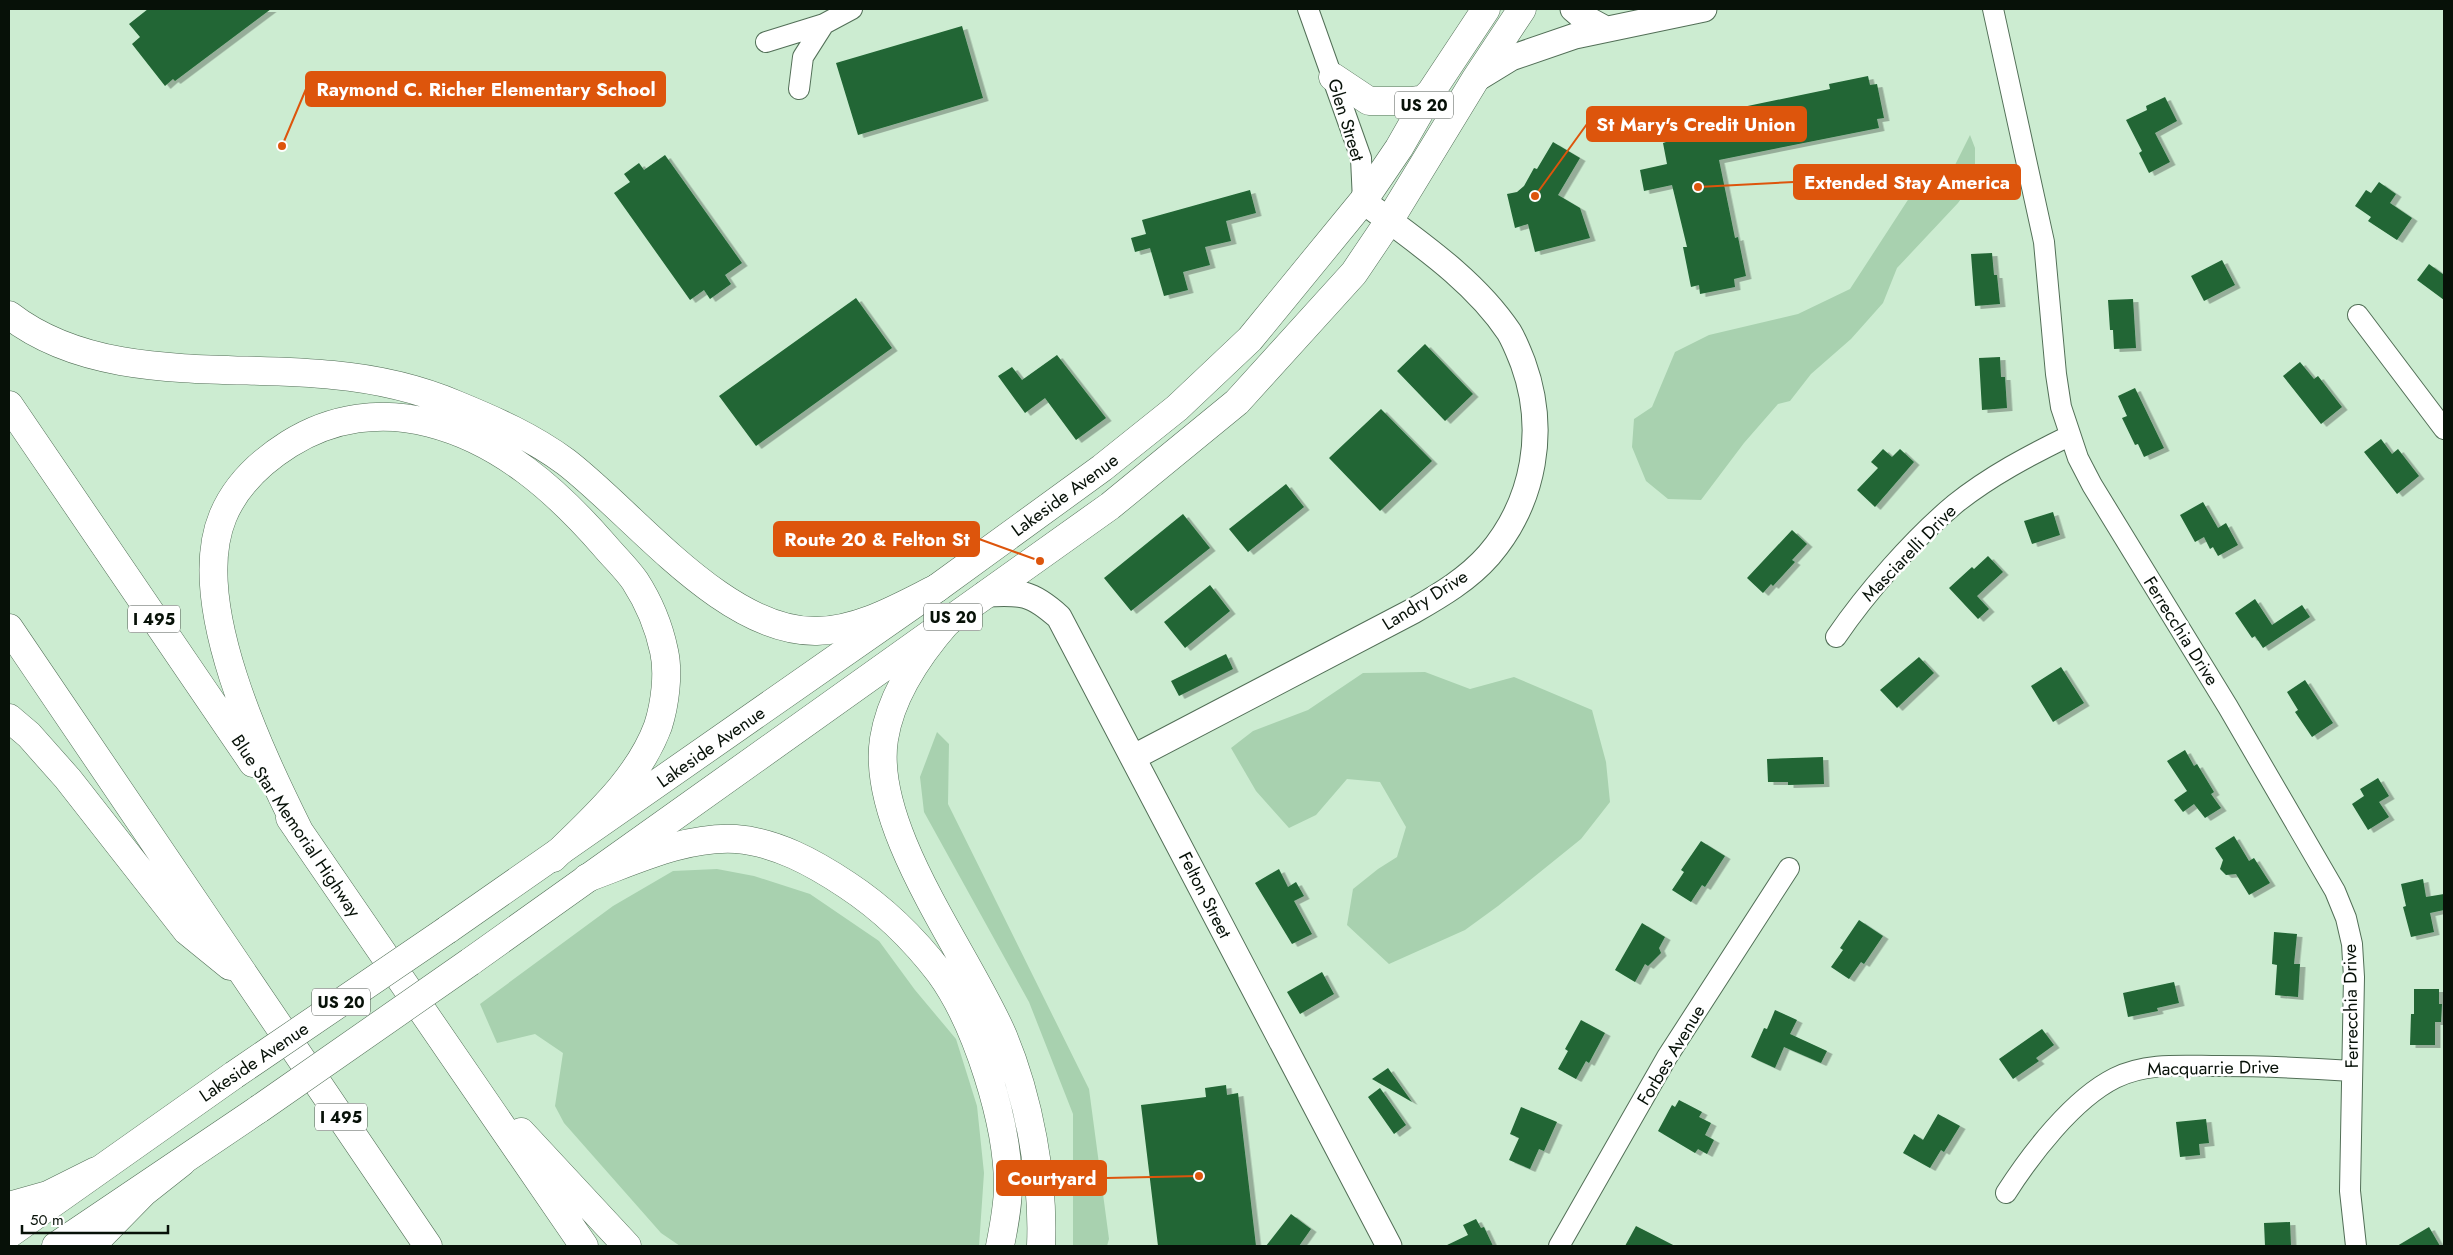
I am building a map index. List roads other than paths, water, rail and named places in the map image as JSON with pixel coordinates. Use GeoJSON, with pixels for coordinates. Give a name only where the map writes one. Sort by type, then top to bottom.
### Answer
{"type":"FeatureCollection","features":[{"type":"Feature","properties":{"kind":"main road","name":"US 20"},"geometry":{"type":"LineString","coordinates":[[1363,201],[1399,148],[1431,92],[1486,9]]}},
{"type":"Feature","properties":{"kind":"main road","name":"US 20"},"geometry":{"type":"LineString","coordinates":[[1389,221],[1475,80],[1522,9]]}},
{"type":"Feature","properties":{"kind":"main road"},"geometry":{"type":"LineString","coordinates":[[1333,77],[1369,101],[1424,100],[1431,92]]}},
{"type":"Feature","properties":{"kind":"main road","name":"Lakeside Avenue"},"geometry":{"type":"LineString","coordinates":[[9,1234],[234,1075],[553,858],[937,588],[1109,463],[1209,379],[1255,333],[1363,201]]}},
{"type":"Feature","properties":{"kind":"main road","name":"Lakeside Avenue"},"geometry":{"type":"LineString","coordinates":[[56,1246],[182,1162],[470,962],[1110,506],[1237,402],[1336,295],[1354,273],[1389,221]]}},
{"type":"Feature","properties":{"kind":"main road"},"geometry":{"type":"LineString","coordinates":[[9,315],[36,334],[50,340],[116,359],[179,369],[330,374],[360,378],[421,391],[457,404],[511,428],[549,450],[587,480],[659,546],[706,584],[747,612],[772,624],[809,631],[848,626],[888,613],[937,588]]}},
{"type":"Feature","properties":{"kind":"main road","name":"Blue Star Memorial Highway"},"geometry":{"type":"LineString","coordinates":[[9,405],[584,1246]]}},
{"type":"Feature","properties":{"kind":"main road"},"geometry":{"type":"LineString","coordinates":[[300,832],[262,756],[246,716],[234,678],[216,590],[214,562],[218,530],[230,502],[247,478],[287,445],[310,432],[338,422],[366,417],[393,416],[430,423],[468,436],[495,450],[533,476],[566,503],[587,525],[634,581],[652,615],[665,652],[666,686],[658,724],[638,768],[615,795],[553,858]]}},
{"type":"Feature","properties":{"kind":"main road"},"geometry":{"type":"LineString","coordinates":[[948,621],[919,658],[891,715],[884,740],[884,775],[900,835],[1002,1034],[1016,1071],[1026,1106],[1033,1142],[1042,1219],[1041,1246]]}},
{"type":"Feature","properties":{"kind":"main road","name":"I 495"},"geometry":{"type":"LineString","coordinates":[[9,628],[428,1246]]}},
{"type":"Feature","properties":{"kind":"main road"},"geometry":{"type":"LineString","coordinates":[[9,718],[29,735],[68,780],[187,931],[254,987]]}},
{"type":"Feature","properties":{"kind":"main road"},"geometry":{"type":"LineString","coordinates":[[587,878],[684,845],[717,839],[738,839],[778,849],[804,860],[836,878],[879,909],[920,949],[940,973],[956,999],[984,1064],[1000,1115],[1008,1164],[1006,1214],[1000,1246]]}},
{"type":"Feature","properties":{"kind":"main road"},"geometry":{"type":"LineString","coordinates":[[439,1036],[502,1112],[627,1246]]}},
{"type":"Feature","properties":{"kind":"main road"},"geometry":{"type":"LineString","coordinates":[[91,1246],[144,1192],[182,1162]]}},
{"type":"Feature","properties":{"kind":"main road"},"geometry":{"type":"LineString","coordinates":[[9,1206],[48,1195],[96,1171]]}},
{"type":"Feature","properties":{"kind":"street"},"geometry":{"type":"LineString","coordinates":[[766,42],[824,24],[852,9]]}},
{"type":"Feature","properties":{"kind":"street","name":"Glen Street"},"geometry":{"type":"LineString","coordinates":[[1308,9],[1361,158],[1363,201]]}},
{"type":"Feature","properties":{"kind":"street"},"geometry":{"type":"LineString","coordinates":[[1573,9],[1604,28]]}},
{"type":"Feature","properties":{"kind":"street"},"geometry":{"type":"LineString","coordinates":[[1475,80],[1520,54],[1604,28],[1704,9]]}},
{"type":"Feature","properties":{"kind":"street","name":"Ferrecchia Drive"},"geometry":{"type":"LineString","coordinates":[[1993,9],[2044,242],[2056,374],[2061,407],[2070,436],[2092,486],[2228,707],[2335,891],[2346,918],[2352,944],[2350,1191],[2356,1246]]}},
{"type":"Feature","properties":{"kind":"street"},"geometry":{"type":"LineString","coordinates":[[799,89],[804,57],[824,24]]}},
{"type":"Feature","properties":{"kind":"street"},"geometry":{"type":"LineString","coordinates":[[1363,201],[1389,221]]}},
{"type":"Feature","properties":{"kind":"street","name":"Landry Drive"},"geometry":{"type":"LineString","coordinates":[[1134,757],[1405,616],[1447,591],[1466,578],[1489,554],[1520,506],[1532,466],[1536,420],[1530,387],[1516,346],[1502,322],[1478,296],[1456,275],[1389,221]]}},
{"type":"Feature","properties":{"kind":"street"},"geometry":{"type":"LineString","coordinates":[[2358,315],[2444,429]]}},
{"type":"Feature","properties":{"kind":"street","name":"Masciarelli Drive"},"geometry":{"type":"LineString","coordinates":[[1836,637],[1855,609],[1902,556],[1955,504],[2032,454],[2070,436]]}},
{"type":"Feature","properties":{"kind":"street","name":"Felton Street"},"geometry":{"type":"LineString","coordinates":[[985,594],[1017,592],[1040,600],[1059,617],[1389,1246]]}},
{"type":"Feature","properties":{"kind":"street","name":"Forbes Avenue"},"geometry":{"type":"LineString","coordinates":[[1558,1246],[1667,1057],[1789,868]]}},
{"type":"Feature","properties":{"kind":"street","name":"Macquarrie Drive"},"geometry":{"type":"LineString","coordinates":[[2006,1193],[2040,1147],[2080,1103],[2114,1078],[2146,1067],[2277,1066],[2352,1071]]}},
{"type":"Feature","properties":{"kind":"place","name":"Raymond C. Richer Elementary School"},"geometry":{"type":"Point","coordinates":[282,146]}},
{"type":"Feature","properties":{"kind":"place","name":"Extended Stay America"},"geometry":{"type":"Point","coordinates":[1698,187]}},
{"type":"Feature","properties":{"kind":"place","name":"St Mary's Credit Union"},"geometry":{"type":"Point","coordinates":[1535,196]}},
{"type":"Feature","properties":{"kind":"place","name":"Route 20 & Felton St"},"geometry":{"type":"Point","coordinates":[1040,561]}},
{"type":"Feature","properties":{"kind":"place","name":"Courtyard"},"geometry":{"type":"Point","coordinates":[1199,1176]}}]}
